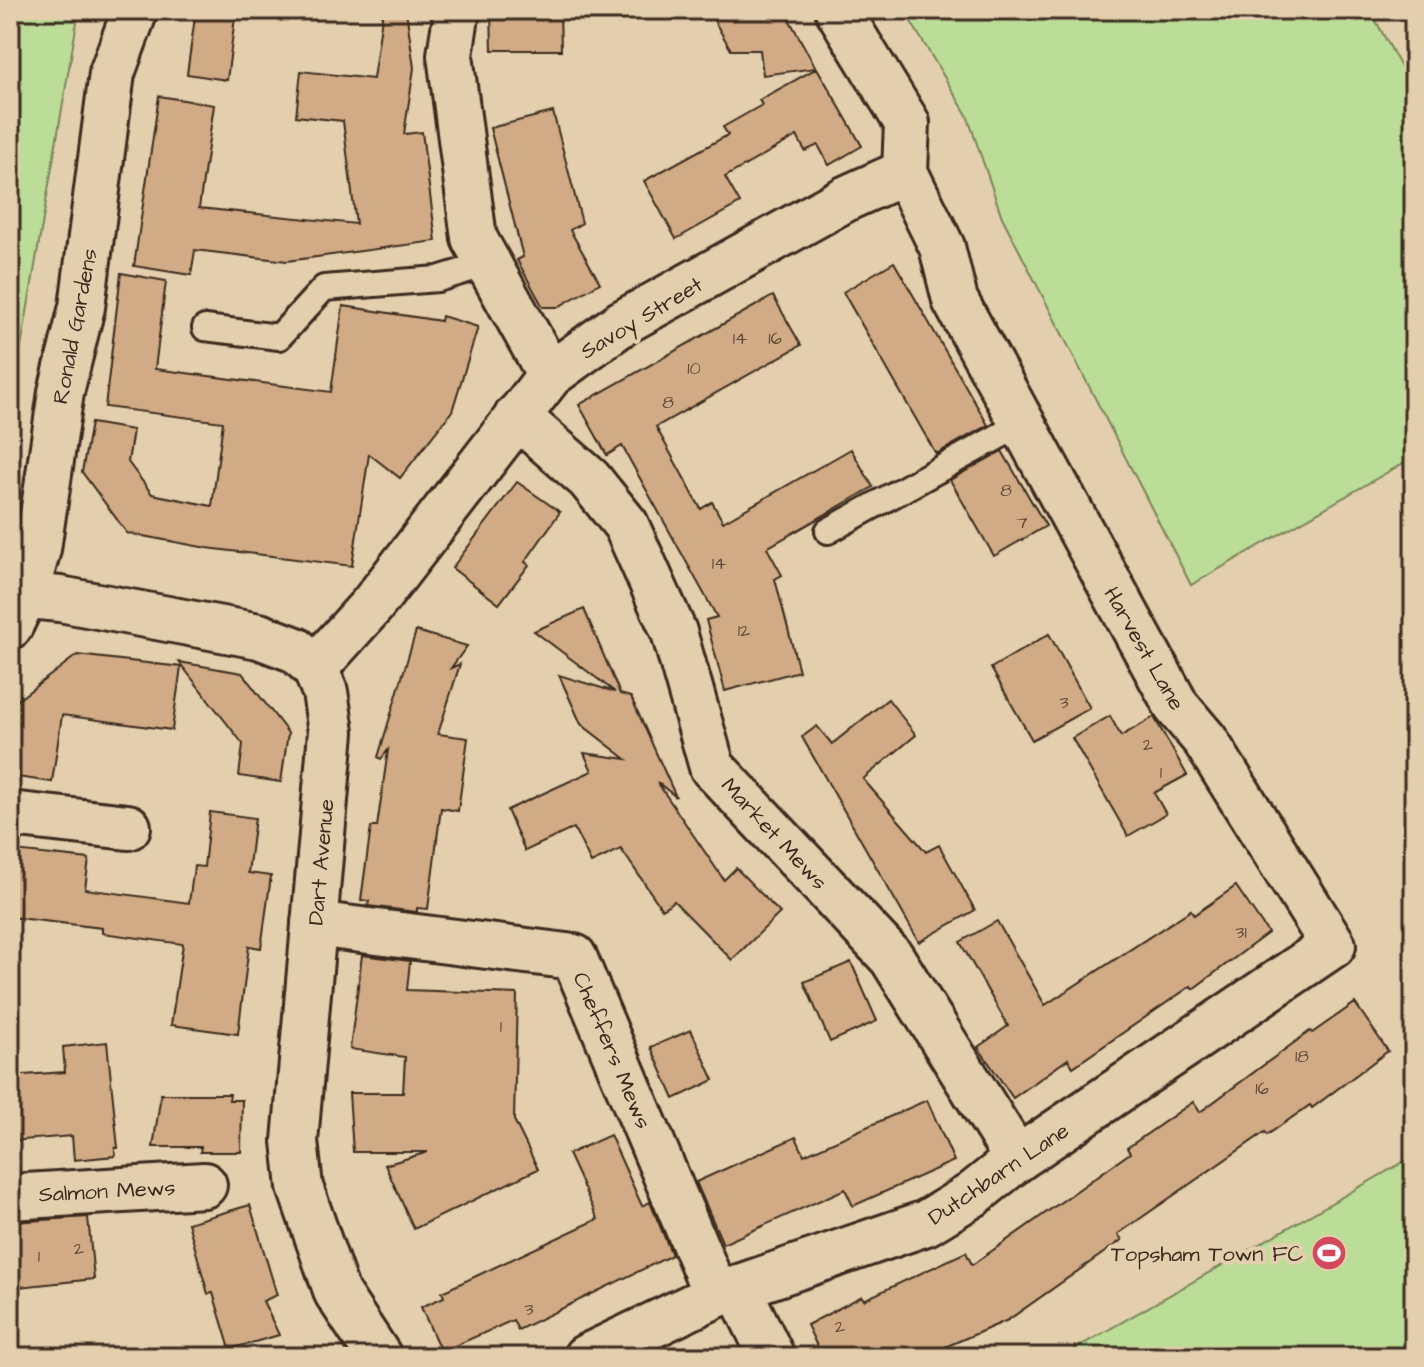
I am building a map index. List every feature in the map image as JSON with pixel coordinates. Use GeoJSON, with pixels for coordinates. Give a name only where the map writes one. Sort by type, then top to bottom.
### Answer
{"type":"FeatureCollection","features":[{"type":"Feature","properties":{"kind":"street","name":"Ronald Gardens"},"geometry":{"type":"LineString","coordinates":[[15,605],[38,549],[61,392],[82,307],[112,73],[135,10]]}},
{"type":"Feature","properties":{"kind":"street"},"geometry":{"type":"LineString","coordinates":[[457,10],[450,55],[474,238],[550,375]]}},
{"type":"Feature","properties":{"kind":"street"},"geometry":{"type":"LineString","coordinates":[[838,10],[907,123],[905,172]]}},
{"type":"Feature","properties":{"kind":"street","name":"Savoy Street"},"geometry":{"type":"LineString","coordinates":[[315,668],[372,605],[550,375],[622,323],[847,198],[905,172]]}},
{"type":"Feature","properties":{"kind":"street","name":"Harvest Lane"},"geometry":{"type":"LineString","coordinates":[[905,172],[942,247],[955,300],[1177,707],[1205,740],[1333,945]]}},
{"type":"Feature","properties":{"kind":"street","name":"Market Mews"},"geometry":{"type":"LineString","coordinates":[[517,416],[589,479],[626,525],[674,632],[712,767],[892,958],[1017,1159]]}},
{"type":"Feature","properties":{"kind":"street"},"geometry":{"type":"LineString","coordinates":[[15,605],[259,636],[296,650],[315,668]]}},
{"type":"Feature","properties":{"kind":"street","name":"Dart Avenue"},"geometry":{"type":"LineString","coordinates":[[315,668],[325,692],[331,732],[297,1090],[295,1141],[300,1187],[337,1293],[379,1357]]}},
{"type":"Feature","properties":{"kind":"street"},"geometry":{"type":"LineString","coordinates":[[10,814],[128,827]]}},
{"type":"Feature","properties":{"kind":"street","name":"Cheffers Mews"},"geometry":{"type":"LineString","coordinates":[[314,924],[574,957],[727,1291]]}},
{"type":"Feature","properties":{"kind":"street","name":"Dutchbarn Lane"},"geometry":{"type":"LineString","coordinates":[[586,1357],[727,1291],[926,1223],[972,1195],[1017,1159],[1333,945]]}},
{"type":"Feature","properties":{"kind":"street","name":"Salmon Mews"},"geometry":{"type":"LineString","coordinates":[[10,1197],[204,1185]]}},
{"type":"Feature","properties":{"kind":"street"},"geometry":{"type":"LineString","coordinates":[[727,1291],[772,1357]]}},
{"type":"Feature","properties":{"kind":"lane"},"geometry":{"type":"LineString","coordinates":[[205,328],[279,337],[324,288],[438,279],[490,263]]}},
{"type":"Feature","properties":{"kind":"lane"},"geometry":{"type":"LineString","coordinates":[[828,531],[1021,424]]}},
{"type":"Feature","properties":{"kind":"green space"},"geometry":{"type":"Polygon","coordinates":[[[10,10],[79,10],[10,411],[10,10]]]}},
{"type":"Feature","properties":{"kind":"green space"},"geometry":{"type":"Polygon","coordinates":[[[904,10],[1370,10],[1414,91],[1414,457],[1191,585],[1002,217],[967,115],[904,10]]]}},
{"type":"Feature","properties":{"kind":"green space","name":"Topsham Town FC"},"geometry":{"type":"Polygon","coordinates":[[[1414,1156],[1414,1357],[1076,1357],[1073,1350],[1414,1156]]]}},
{"type":"Feature","properties":{"kind":"building"},"geometry":{"type":"Polygon","coordinates":[[[196,10],[236,10],[227,80],[187,74],[196,10]]]}},
{"type":"Feature","properties":{"kind":"building"},"geometry":{"type":"Polygon","coordinates":[[[383,10],[406,10],[414,68],[404,134],[422,132],[436,241],[287,261],[195,250],[191,275],[134,266],[159,96],[214,105],[199,208],[356,224],[343,121],[296,116],[301,71],[373,79],[383,10]]]}},
{"type":"Feature","properties":{"kind":"building"},"geometry":{"type":"Polygon","coordinates":[[[491,10],[560,10],[561,50],[492,50],[491,10]]]}},
{"type":"Feature","properties":{"kind":"building"},"geometry":{"type":"Polygon","coordinates":[[[708,10],[784,10],[816,68],[763,75],[760,50],[731,50],[708,10]]]}},
{"type":"Feature","properties":{"kind":"building"},"geometry":{"type":"Polygon","coordinates":[[[817,68],[862,146],[829,165],[818,145],[805,151],[797,136],[725,177],[740,203],[676,239],[644,181],[728,135],[723,127],[762,105],[759,100],[817,68]]]}},
{"type":"Feature","properties":{"kind":"building"},"geometry":{"type":"Polygon","coordinates":[[[553,112],[582,223],[570,230],[600,283],[558,307],[543,307],[517,260],[523,257],[490,128],[553,112]]]}},
{"type":"Feature","properties":{"kind":"building"},"geometry":{"type":"Polygon","coordinates":[[[894,262],[988,425],[936,454],[843,292],[894,262]]]}},
{"type":"Feature","properties":{"kind":"building"},"geometry":{"type":"Polygon","coordinates":[[[121,273],[166,281],[155,369],[331,392],[343,306],[441,321],[442,316],[478,327],[452,411],[400,478],[369,454],[352,566],[207,548],[127,533],[82,472],[91,423],[133,430],[128,462],[152,494],[212,506],[223,422],[105,407],[121,273]]]}},
{"type":"Feature","properties":{"kind":"building"},"geometry":{"type":"Polygon","coordinates":[[[773,296],[801,345],[656,427],[701,509],[712,502],[723,522],[851,449],[873,487],[767,548],[782,575],[775,579],[799,671],[725,691],[706,620],[717,617],[622,446],[607,455],[579,405],[773,296]]]}},
{"type":"Feature","properties":{"kind":"building"},"geometry":{"type":"Polygon","coordinates":[[[1002,451],[1046,526],[994,556],[950,480],[1002,451]]]}},
{"type":"Feature","properties":{"kind":"building"},"geometry":{"type":"Polygon","coordinates":[[[517,482],[560,512],[525,562],[529,565],[499,604],[452,568],[517,482]]]}},
{"type":"Feature","properties":{"kind":"building"},"geometry":{"type":"Polygon","coordinates":[[[584,609],[620,694],[631,697],[676,797],[657,782],[724,880],[736,868],[780,913],[732,960],[674,901],[662,909],[621,849],[591,863],[574,828],[525,851],[507,810],[592,771],[584,753],[626,759],[581,724],[559,675],[615,692],[534,631],[584,609]]]}},
{"type":"Feature","properties":{"kind":"building"},"geometry":{"type":"Polygon","coordinates":[[[416,631],[467,646],[451,668],[460,664],[438,734],[468,738],[458,811],[441,808],[428,909],[417,908],[417,912],[368,906],[369,901],[361,900],[371,827],[377,827],[388,750],[381,759],[378,757],[416,631]]]}},
{"type":"Feature","properties":{"kind":"building"},"geometry":{"type":"Polygon","coordinates":[[[1049,634],[1090,708],[1032,740],[991,668],[1049,634]]]}},
{"type":"Feature","properties":{"kind":"building"},"geometry":{"type":"Polygon","coordinates":[[[77,655],[181,667],[172,730],[62,715],[52,782],[10,776],[13,708],[10,706],[77,655]]]}},
{"type":"Feature","properties":{"kind":"building"},"geometry":{"type":"Polygon","coordinates":[[[179,662],[242,673],[288,733],[281,782],[239,776],[243,744],[179,662]]]}},
{"type":"Feature","properties":{"kind":"building"},"geometry":{"type":"Polygon","coordinates":[[[888,699],[916,735],[863,779],[926,852],[939,845],[975,910],[919,942],[802,737],[817,726],[832,744],[888,699]]]}},
{"type":"Feature","properties":{"kind":"building"},"geometry":{"type":"Polygon","coordinates":[[[1110,716],[1121,736],[1154,717],[1187,775],[1154,793],[1166,814],[1128,836],[1072,738],[1110,716]]]}},
{"type":"Feature","properties":{"kind":"building"},"geometry":{"type":"Polygon","coordinates":[[[210,812],[255,818],[248,873],[271,876],[261,948],[249,946],[238,1034],[171,1025],[183,944],[102,933],[102,928],[10,917],[15,851],[89,859],[85,889],[189,903],[194,866],[204,867],[210,812]]]}},
{"type":"Feature","properties":{"kind":"building"},"geometry":{"type":"Polygon","coordinates":[[[1236,886],[1268,933],[1193,989],[1191,986],[1073,1067],[1068,1059],[1013,1098],[978,1047],[1008,1026],[960,942],[997,921],[1045,1005],[1191,910],[1194,915],[1236,886]]]}},
{"type":"Feature","properties":{"kind":"building"},"geometry":{"type":"Polygon","coordinates":[[[362,955],[410,961],[407,990],[517,994],[514,1120],[538,1169],[414,1229],[385,1165],[428,1152],[353,1152],[349,1093],[403,1093],[405,1057],[350,1049],[362,955]]]}},
{"type":"Feature","properties":{"kind":"building"},"geometry":{"type":"Polygon","coordinates":[[[851,962],[877,1021],[830,1042],[804,982],[851,962]]]}},
{"type":"Feature","properties":{"kind":"building"},"geometry":{"type":"Polygon","coordinates":[[[1355,1003],[1388,1051],[1312,1108],[1310,1105],[1267,1135],[1265,1132],[1118,1234],[1122,1240],[1008,1320],[922,1357],[822,1357],[807,1325],[862,1296],[864,1300],[966,1252],[972,1265],[1130,1153],[1127,1148],[1193,1102],[1200,1112],[1310,1031],[1312,1033],[1355,1003]]]}},
{"type":"Feature","properties":{"kind":"building"},"geometry":{"type":"Polygon","coordinates":[[[691,1030],[714,1080],[674,1099],[651,1047],[691,1030]]]}},
{"type":"Feature","properties":{"kind":"building"},"geometry":{"type":"Polygon","coordinates":[[[107,1042],[118,1148],[115,1148],[115,1156],[74,1160],[72,1136],[10,1141],[10,1076],[65,1072],[63,1047],[107,1042]]]}},
{"type":"Feature","properties":{"kind":"building"},"geometry":{"type":"Polygon","coordinates":[[[161,1094],[230,1094],[229,1100],[242,1100],[241,1152],[200,1152],[201,1147],[153,1147],[161,1094]]]}},
{"type":"Feature","properties":{"kind":"building"},"geometry":{"type":"Polygon","coordinates":[[[927,1100],[954,1161],[853,1206],[845,1189],[723,1244],[696,1182],[796,1137],[804,1155],[927,1100]]]}},
{"type":"Feature","properties":{"kind":"building"},"geometry":{"type":"Polygon","coordinates":[[[610,1135],[642,1206],[650,1202],[672,1255],[518,1330],[513,1320],[441,1352],[421,1307],[444,1297],[442,1292],[598,1219],[568,1154],[610,1135]]]}},
{"type":"Feature","properties":{"kind":"building"},"geometry":{"type":"Polygon","coordinates":[[[250,1205],[277,1295],[263,1301],[279,1335],[230,1349],[213,1293],[208,1294],[188,1223],[250,1205]]]}},
{"type":"Feature","properties":{"kind":"building"},"geometry":{"type":"Polygon","coordinates":[[[88,1217],[94,1279],[19,1287],[13,1222],[88,1217]]]}},
{"type":"Feature","properties":{"kind":"place","name":"Topsham Town FC"},"geometry":{"type":"Point","coordinates":[1329,1253]}}]}
